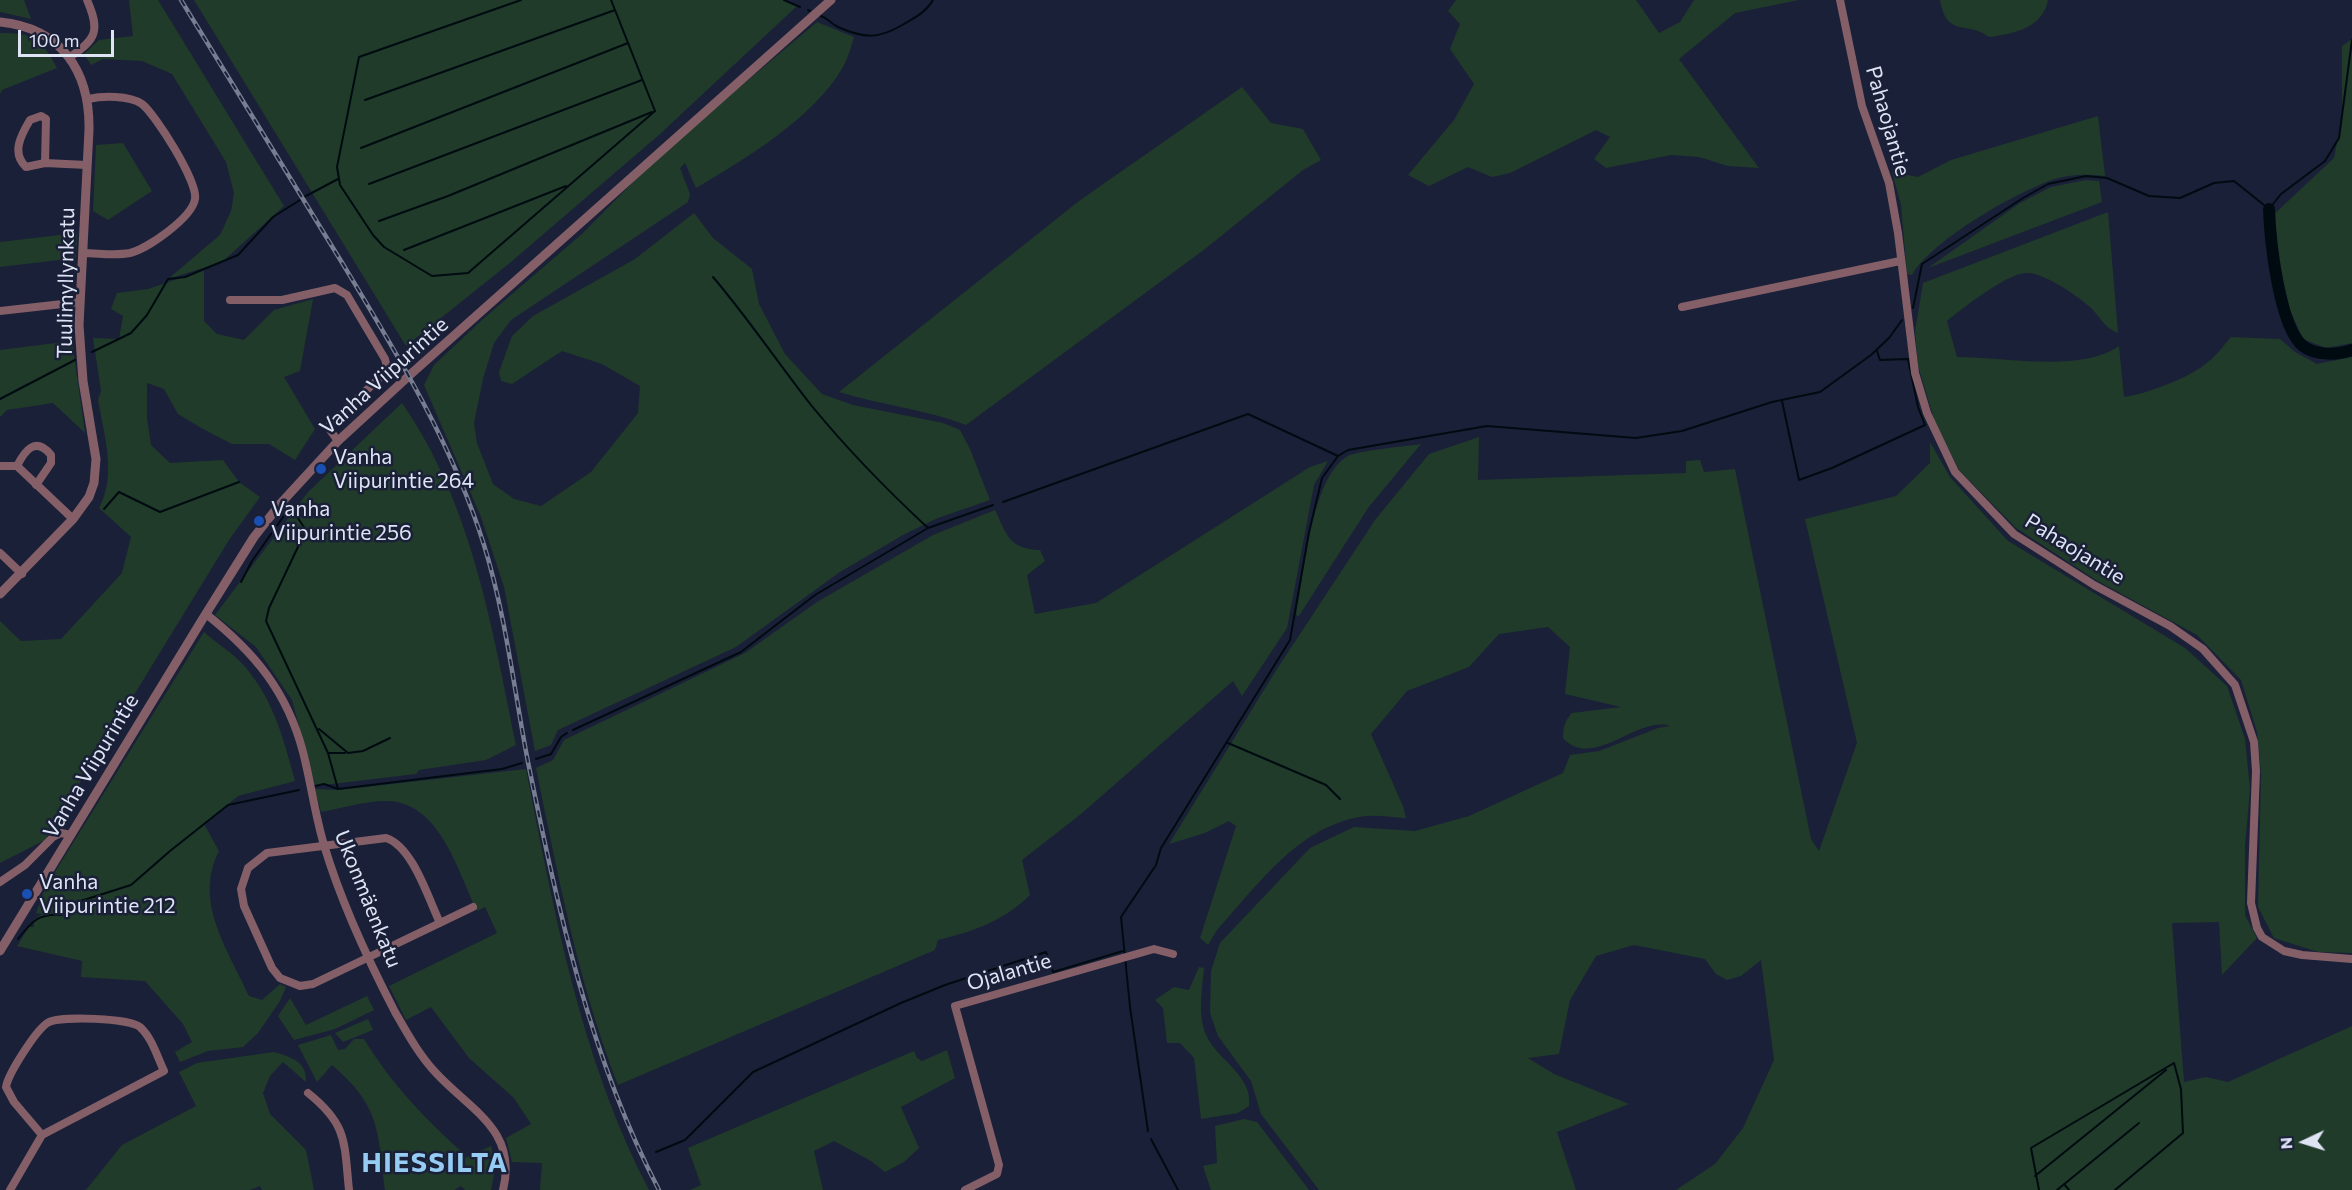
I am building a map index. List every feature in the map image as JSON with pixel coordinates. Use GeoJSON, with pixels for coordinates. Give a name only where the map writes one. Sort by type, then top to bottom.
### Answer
{"type":"FeatureCollection","features":[{"type":"Feature","properties":{"kind":"street","name":"Vanha Viipurintie"},"geometry":{"type":"LineString","coordinates":[[0,951],[254,537],[284,500],[338,441],[831,0]]}},
{"type":"Feature","properties":{"kind":"street","name":"Pahaojantie"},"geometry":{"type":"LineString","coordinates":[[1840,0],[1862,106],[1889,183],[1915,373],[1927,413],[1955,472],[2014,534],[2094,585],[2170,626],[2203,649],[2235,685],[2254,742],[2256,771],[2251,903],[2258,928],[2262,937],[2284,951],[2302,956],[2352,959]]}},
{"type":"Feature","properties":{"kind":"street"},"geometry":{"type":"LineString","coordinates":[[70,57],[89,44],[94,34],[95,23],[86,2]]}},
{"type":"Feature","properties":{"kind":"street","name":"Tuulimyllynkatu"},"geometry":{"type":"LineString","coordinates":[[0,22],[27,27],[40,33],[70,57],[82,79],[88,99],[80,302],[81,364],[96,468],[89,497],[73,519],[22,574],[0,594]]}},
{"type":"Feature","properties":{"kind":"street"},"geometry":{"type":"LineString","coordinates":[[83,253],[128,254],[142,249],[188,215],[195,198],[191,180],[151,114],[141,103],[130,99],[88,99]]}},
{"type":"Feature","properties":{"kind":"street"},"geometry":{"type":"LineString","coordinates":[[45,163],[47,127],[46,119],[41,116],[30,120],[18,147],[18,156],[26,167],[45,163],[87,165]]}},
{"type":"Feature","properties":{"kind":"street"},"geometry":{"type":"LineString","coordinates":[[1682,307],[1900,261]]}},
{"type":"Feature","properties":{"kind":"street"},"geometry":{"type":"LineString","coordinates":[[230,300],[282,300],[334,288],[339,288],[347,295],[385,359],[387,368],[384,374],[330,424],[330,430],[338,441]]}},
{"type":"Feature","properties":{"kind":"street"},"geometry":{"type":"LineString","coordinates":[[0,311],[80,302]]}},
{"type":"Feature","properties":{"kind":"street"},"geometry":{"type":"LineString","coordinates":[[17,466],[25,450],[31,446],[46,449],[51,455],[51,463],[36,485]]}},
{"type":"Feature","properties":{"kind":"street"},"geometry":{"type":"LineString","coordinates":[[0,466],[17,466],[73,519]]}},
{"type":"Feature","properties":{"kind":"street"},"geometry":{"type":"LineString","coordinates":[[0,553],[22,574]]}},
{"type":"Feature","properties":{"kind":"street","name":"Ukonmäenkatu"},"geometry":{"type":"LineString","coordinates":[[206,614],[240,641],[268,676],[284,703],[303,753],[324,845],[339,888],[370,957],[394,1010],[419,1052],[434,1071],[478,1112],[503,1144],[506,1162],[503,1190]]}},
{"type":"Feature","properties":{"kind":"street"},"geometry":{"type":"LineString","coordinates":[[0,882],[26,865],[53,837],[61,833],[71,835]]}},
{"type":"Feature","properties":{"kind":"street"},"geometry":{"type":"LineString","coordinates":[[440,923],[409,856],[396,841],[375,837],[267,853],[256,859],[243,879],[240,889],[244,906],[272,968],[280,978],[290,984],[313,984],[473,908]]}},
{"type":"Feature","properties":{"kind":"street","name":"Ojalantie"},"geometry":{"type":"LineString","coordinates":[[965,1190],[998,1174],[999,1165],[955,1006],[1154,949],[1173,954]]}},
{"type":"Feature","properties":{"kind":"street"},"geometry":{"type":"LineString","coordinates":[[10,1190],[42,1135],[164,1071],[148,1036],[137,1025],[116,1021],[61,1019],[48,1022],[10,1075],[6,1087],[14,1102],[42,1135]]}},
{"type":"Feature","properties":{"kind":"street"},"geometry":{"type":"LineString","coordinates":[[308,1093],[329,1110],[340,1125],[350,1190]]}},
{"type":"Feature","properties":{"kind":"green space"},"geometry":{"type":"Polygon","coordinates":[[[0,0],[24,0],[31,19],[0,12],[0,0]]]}},
{"type":"Feature","properties":{"kind":"green space"},"geometry":{"type":"Polygon","coordinates":[[[129,0],[158,0],[284,206],[222,262],[168,279],[220,235],[231,211],[234,193],[226,162],[172,74],[142,61],[103,59],[91,65],[84,54],[99,40],[133,36],[129,0]]]}},
{"type":"Feature","properties":{"kind":"green space"},"geometry":{"type":"Polygon","coordinates":[[[194,0],[784,0],[797,6],[660,134],[511,262],[406,346],[194,0]]]}},
{"type":"Feature","properties":{"kind":"green space"},"geometry":{"type":"Polygon","coordinates":[[[1456,0],[1636,0],[1659,33],[1680,22],[1694,0],[1799,0],[1735,13],[1679,59],[1759,168],[1728,166],[1699,157],[1671,155],[1606,168],[1594,159],[1610,137],[1596,130],[1510,173],[1492,177],[1468,167],[1429,186],[1408,175],[1454,120],[1474,84],[1450,49],[1460,24],[1448,11],[1456,0]]]}},
{"type":"Feature","properties":{"kind":"green space"},"geometry":{"type":"Polygon","coordinates":[[[1940,0],[2048,0],[2040,17],[2026,28],[1989,37],[1981,32],[1953,24],[1943,12],[1940,0]]]}},
{"type":"Feature","properties":{"kind":"green space"},"geometry":{"type":"Polygon","coordinates":[[[817,22],[854,37],[843,67],[815,103],[777,136],[696,188],[685,163],[680,168],[690,194],[688,202],[511,320],[494,343],[483,379],[474,423],[477,443],[493,484],[514,499],[541,506],[591,472],[638,413],[640,386],[602,364],[562,351],[512,384],[501,381],[499,372],[512,336],[533,316],[635,259],[694,213],[713,238],[752,269],[759,304],[785,354],[822,394],[853,405],[943,423],[960,430],[990,500],[938,518],[903,535],[840,572],[736,647],[558,730],[551,745],[535,751],[504,587],[481,517],[424,385],[434,365],[483,319],[583,233],[639,176],[703,118],[817,22]]]}},
{"type":"Feature","properties":{"kind":"green space"},"geometry":{"type":"Polygon","coordinates":[[[0,33],[21,34],[36,39],[57,68],[2,90],[0,94],[0,33]]]}},
{"type":"Feature","properties":{"kind":"green space"},"geometry":{"type":"Polygon","coordinates":[[[2352,39],[2352,343],[2326,348],[2303,339],[2290,310],[2269,219],[2334,158],[2342,117],[2342,46],[2352,39]]]}},
{"type":"Feature","properties":{"kind":"green space"},"geometry":{"type":"Polygon","coordinates":[[[1242,87],[1271,123],[1303,129],[1321,160],[1303,170],[1205,249],[966,425],[935,415],[839,392],[1079,201],[1242,87]]]}},
{"type":"Feature","properties":{"kind":"green space"},"geometry":{"type":"Polygon","coordinates":[[[2098,116],[2105,176],[2061,177],[2038,185],[1976,219],[1937,247],[1922,261],[1912,275],[1907,274],[1901,205],[1892,172],[1918,177],[1951,160],[2098,116]]]}},
{"type":"Feature","properties":{"kind":"green space"},"geometry":{"type":"Polygon","coordinates":[[[123,143],[152,191],[108,220],[93,211],[96,145],[123,143]]]}},
{"type":"Feature","properties":{"kind":"green space"},"geometry":{"type":"Polygon","coordinates":[[[2086,180],[2099,181],[2102,202],[1928,268],[2020,203],[2051,187],[2086,180]]]}},
{"type":"Feature","properties":{"kind":"green space"},"geometry":{"type":"Polygon","coordinates":[[[2108,212],[2118,333],[2070,292],[2042,276],[2026,273],[1996,285],[1947,321],[1957,357],[2041,362],[2063,361],[2103,354],[2119,346],[2124,397],[2156,389],[2200,368],[2231,337],[2280,339],[2295,352],[2317,364],[2352,357],[2352,953],[2318,952],[2274,938],[2258,907],[2261,774],[2257,732],[2241,680],[2197,635],[2096,580],[2016,528],[1959,470],[1934,419],[1918,366],[1915,331],[1923,283],[2108,212]]]}},
{"type":"Feature","properties":{"kind":"green space"},"geometry":{"type":"Polygon","coordinates":[[[77,233],[76,258],[0,267],[0,242],[77,233]]]}},
{"type":"Feature","properties":{"kind":"green space"},"geometry":{"type":"Polygon","coordinates":[[[204,270],[204,321],[217,334],[244,340],[274,310],[313,299],[300,371],[284,377],[315,429],[295,460],[269,444],[232,444],[178,414],[164,389],[147,383],[147,418],[151,445],[170,463],[223,460],[239,482],[260,497],[229,540],[45,840],[0,863],[0,621],[21,641],[61,639],[122,573],[131,537],[99,508],[107,482],[108,455],[98,400],[101,391],[93,338],[119,339],[123,316],[111,309],[117,293],[148,289],[204,270]]]}},
{"type":"Feature","properties":{"kind":"green space"},"geometry":{"type":"Polygon","coordinates":[[[72,341],[85,433],[53,403],[7,410],[0,417],[0,350],[72,341]]]}},
{"type":"Feature","properties":{"kind":"green space"},"geometry":{"type":"Polygon","coordinates":[[[402,403],[426,442],[463,524],[488,612],[516,745],[486,760],[419,770],[416,774],[315,786],[292,700],[256,647],[215,615],[308,492],[402,403]]]}},
{"type":"Feature","properties":{"kind":"green space"},"geometry":{"type":"Polygon","coordinates":[[[1479,437],[1478,480],[1686,473],[1686,461],[1700,460],[1704,472],[1735,469],[1811,839],[1819,851],[1857,743],[1805,519],[1896,496],[1930,463],[1930,442],[1950,477],[2008,541],[2185,648],[2227,686],[2245,739],[2250,789],[2245,846],[2245,915],[2257,938],[2222,975],[2219,922],[2172,923],[2184,1082],[2206,1077],[2228,1082],[2352,1026],[2352,1190],[1676,1190],[1715,1164],[1743,1128],[1774,1060],[1761,960],[1741,976],[1727,980],[1716,974],[1705,959],[1634,945],[1596,956],[1570,1000],[1559,1054],[1528,1058],[1554,1074],[1629,1104],[1557,1132],[1576,1190],[1319,1190],[1261,1114],[1251,1081],[1218,1036],[1210,1013],[1211,971],[1220,943],[1310,848],[1354,827],[1415,831],[1469,816],[1563,773],[1570,755],[1599,751],[1658,728],[1670,726],[1657,725],[1644,728],[1602,746],[1575,747],[1563,738],[1565,724],[1572,713],[1621,707],[1565,694],[1570,647],[1548,627],[1499,634],[1469,667],[1407,691],[1371,734],[1403,806],[1406,818],[1359,817],[1336,823],[1316,833],[1297,846],[1263,878],[1217,930],[1208,945],[1200,938],[1236,826],[1229,821],[1205,833],[1169,844],[1275,672],[1375,520],[1429,454],[1479,437]]]}},
{"type":"Feature","properties":{"kind":"green space"},"geometry":{"type":"Polygon","coordinates":[[[1421,444],[1368,508],[1299,616],[1296,615],[1306,553],[1317,505],[1335,467],[1353,454],[1421,444]]]}},
{"type":"Feature","properties":{"kind":"green space"},"geometry":{"type":"Polygon","coordinates":[[[1328,461],[1314,485],[1287,628],[1242,696],[1233,681],[1081,814],[1022,860],[1030,895],[1020,904],[987,924],[938,940],[935,950],[618,1085],[580,968],[536,768],[553,760],[564,740],[745,653],[817,602],[933,535],[995,510],[1010,539],[1022,547],[1040,550],[1045,561],[1027,575],[1035,614],[1096,603],[1310,467],[1328,461]]]}},
{"type":"Feature","properties":{"kind":"green space"},"geometry":{"type":"Polygon","coordinates":[[[204,632],[242,663],[264,694],[282,736],[295,781],[238,796],[204,824],[219,851],[212,870],[210,888],[216,925],[249,996],[262,1000],[280,984],[286,987],[280,1001],[258,1033],[243,1047],[208,1051],[180,1062],[175,1052],[192,1042],[183,1024],[145,981],[81,977],[82,961],[17,946],[29,927],[34,927],[34,920],[42,914],[36,913],[45,888],[204,632]]]}},
{"type":"Feature","properties":{"kind":"green space"},"geometry":{"type":"Polygon","coordinates":[[[526,769],[547,877],[572,984],[605,1089],[625,1140],[649,1190],[540,1190],[542,1163],[512,1162],[506,1138],[531,1124],[514,1098],[469,1058],[431,1007],[406,1020],[389,986],[497,933],[485,907],[477,911],[446,843],[422,814],[408,805],[390,801],[364,803],[321,812],[315,789],[338,790],[526,769]]]}},
{"type":"Feature","properties":{"kind":"green space"},"geometry":{"type":"Polygon","coordinates":[[[1199,967],[1204,968],[1201,1003],[1202,1020],[1207,1037],[1212,1046],[1241,1077],[1249,1095],[1249,1106],[1238,1113],[1201,1119],[1194,1058],[1180,1043],[1167,1043],[1163,1008],[1155,1000],[1174,987],[1189,990],[1199,967]]]}},
{"type":"Feature","properties":{"kind":"green space"},"geometry":{"type":"Polygon","coordinates":[[[367,996],[374,1010],[335,1029],[294,1040],[278,1016],[290,998],[306,1025],[367,996]]]}},
{"type":"Feature","properties":{"kind":"green space"},"geometry":{"type":"Polygon","coordinates":[[[368,1019],[373,1030],[343,1042],[335,1033],[368,1019]]]}},
{"type":"Feature","properties":{"kind":"green space"},"geometry":{"type":"Polygon","coordinates":[[[331,1035],[338,1050],[345,1049],[354,1039],[364,1039],[397,1085],[461,1151],[465,1158],[491,1146],[496,1165],[491,1190],[465,1190],[461,1186],[454,1190],[385,1190],[378,1135],[374,1120],[360,1093],[332,1065],[317,1082],[298,1045],[331,1035]]]}},
{"type":"Feature","properties":{"kind":"green space"},"geometry":{"type":"Polygon","coordinates":[[[947,1050],[955,1078],[901,1107],[919,1148],[904,1162],[885,1172],[871,1161],[834,1141],[814,1151],[823,1190],[690,1190],[701,1185],[688,1148],[914,1051],[917,1058],[922,1061],[947,1050]]]}},
{"type":"Feature","properties":{"kind":"green space"},"geometry":{"type":"Polygon","coordinates":[[[274,1052],[297,1061],[306,1075],[306,1082],[283,1062],[270,1076],[263,1093],[270,1114],[306,1150],[314,1190],[262,1190],[260,1186],[250,1190],[86,1190],[122,1145],[196,1106],[179,1072],[197,1063],[274,1052]]]}},
{"type":"Feature","properties":{"kind":"green space"},"geometry":{"type":"Polygon","coordinates":[[[1244,1119],[1257,1122],[1309,1190],[1211,1190],[1203,1166],[1217,1163],[1215,1126],[1244,1119]]]}},
{"type":"Feature","properties":{"kind":"waterway"},"geometry":{"type":"LineString","coordinates":[[521,0],[359,57],[337,167],[340,185],[373,235],[384,247],[432,276],[468,273],[655,111]]}},
{"type":"Feature","properties":{"kind":"waterway"},"geometry":{"type":"LineString","coordinates":[[611,0],[655,111]]}},
{"type":"Feature","properties":{"kind":"waterway"},"geometry":{"type":"LineString","coordinates":[[784,0],[800,7]]}},
{"type":"Feature","properties":{"kind":"waterway"},"geometry":{"type":"LineString","coordinates":[[821,16],[838,27],[856,34],[872,36],[895,29],[917,16],[933,0]]}},
{"type":"Feature","properties":{"kind":"waterway"},"geometry":{"type":"LineString","coordinates":[[365,100],[615,10]]}},
{"type":"Feature","properties":{"kind":"waterway"},"geometry":{"type":"LineString","coordinates":[[1913,308],[1922,264],[2048,184],[2086,176],[2107,178],[2149,196],[2180,198],[2214,183],[2234,181],[2269,209],[2281,194],[2325,161],[2339,138],[2352,40]]}},
{"type":"Feature","properties":{"kind":"waterway"},"geometry":{"type":"LineString","coordinates":[[361,148],[628,43]]}},
{"type":"Feature","properties":{"kind":"waterway"},"geometry":{"type":"LineString","coordinates":[[369,184],[642,80]]}},
{"type":"Feature","properties":{"kind":"waterway"},"geometry":{"type":"LineString","coordinates":[[379,221],[448,196],[652,112]]}},
{"type":"Feature","properties":{"kind":"waterway"},"geometry":{"type":"LineString","coordinates":[[304,197],[338,179]]}},
{"type":"Feature","properties":{"kind":"waterway"},"geometry":{"type":"LineString","coordinates":[[404,250],[566,186]]}},
{"type":"Feature","properties":{"kind":"waterway"},"geometry":{"type":"LineString","coordinates":[[92,352],[131,333],[147,315],[168,279],[185,277],[238,255],[273,217],[300,200]]}},
{"type":"Feature","properties":{"kind":"waterway"},"geometry":{"type":"LineString","coordinates":[[2269,209],[2277,282],[2288,321],[2295,336],[2303,346],[2314,352],[2334,354],[2352,350]]}},
{"type":"Feature","properties":{"kind":"waterway"},"geometry":{"type":"LineString","coordinates":[[713,277],[825,421],[868,469],[928,528]]}},
{"type":"Feature","properties":{"kind":"waterway"},"geometry":{"type":"LineString","coordinates":[[1148,1131],[1130,1007],[1121,917],[1156,865],[1161,848],[1290,640],[1309,532],[1322,478],[1338,456],[1348,450],[1487,426],[1636,438],[1682,431],[1772,402],[1820,392],[1871,355],[1889,338],[1902,320]]}},
{"type":"Feature","properties":{"kind":"waterway"},"geometry":{"type":"LineString","coordinates":[[1782,401],[1799,480],[1832,468],[1925,425],[1918,407],[1908,359],[1880,360],[1877,351]]}},
{"type":"Feature","properties":{"kind":"waterway"},"geometry":{"type":"LineString","coordinates":[[0,399],[75,360]]}},
{"type":"Feature","properties":{"kind":"waterway"},"geometry":{"type":"LineString","coordinates":[[1003,502],[1248,414],[1338,456]]}},
{"type":"Feature","properties":{"kind":"waterway"},"geometry":{"type":"LineString","coordinates":[[104,509],[119,492],[160,512],[239,482]]}},
{"type":"Feature","properties":{"kind":"waterway"},"geometry":{"type":"LineString","coordinates":[[573,730],[741,652],[815,595],[928,528],[993,505]]}},
{"type":"Feature","properties":{"kind":"waterway"},"geometry":{"type":"LineString","coordinates":[[241,582],[252,561],[288,510],[295,514],[306,530],[269,608],[266,621],[328,753],[338,789]]}},
{"type":"Feature","properties":{"kind":"waterway"},"geometry":{"type":"LineString","coordinates":[[319,729],[348,753],[363,751],[390,738]]}},
{"type":"Feature","properties":{"kind":"waterway"},"geometry":{"type":"LineString","coordinates":[[536,759],[551,754],[561,737],[567,733]]}},
{"type":"Feature","properties":{"kind":"waterway"},"geometry":{"type":"LineString","coordinates":[[1228,743],[1326,785],[1340,799]]}},
{"type":"Feature","properties":{"kind":"waterway"},"geometry":{"type":"LineString","coordinates":[[328,753],[345,753]]}},
{"type":"Feature","properties":{"kind":"waterway"},"geometry":{"type":"LineString","coordinates":[[315,786],[324,784],[338,789],[502,769],[522,763]]}},
{"type":"Feature","properties":{"kind":"waterway"},"geometry":{"type":"LineString","coordinates":[[18,939],[32,923],[42,917],[62,915],[68,905],[131,885],[228,805],[299,790]]}},
{"type":"Feature","properties":{"kind":"waterway"},"geometry":{"type":"LineString","coordinates":[[656,1152],[685,1140],[753,1072],[901,1003],[945,985],[1046,952],[1053,972],[1123,951]]}},
{"type":"Feature","properties":{"kind":"waterway"},"geometry":{"type":"LineString","coordinates":[[2039,1190],[2031,1148],[2174,1063]]}},
{"type":"Feature","properties":{"kind":"waterway"},"geometry":{"type":"LineString","coordinates":[[2115,1190],[2183,1133],[2181,1089],[2174,1063]]}},
{"type":"Feature","properties":{"kind":"waterway"},"geometry":{"type":"LineString","coordinates":[[2035,1176],[2166,1070]]}},
{"type":"Feature","properties":{"kind":"waterway"},"geometry":{"type":"LineString","coordinates":[[2057,1190],[2139,1123]]}},
{"type":"Feature","properties":{"kind":"waterway"},"geometry":{"type":"LineString","coordinates":[[1151,1139],[1178,1190]]}},
{"type":"Feature","properties":{"kind":"waterway"},"geometry":{"type":"LineString","coordinates":[[2064,1184],[2069,1190]]}},
{"type":"Feature","properties":{"kind":"railway"},"geometry":{"type":"LineString","coordinates":[[181,0],[402,364],[439,434],[471,507],[492,572],[539,817],[578,981],[613,1087],[659,1190]]}},
{"type":"Feature","properties":{"kind":"place","name":"Vanha Viipurintie 264"},"geometry":{"type":"Point","coordinates":[321,469]}},
{"type":"Feature","properties":{"kind":"place","name":"Vanha Viipurintie 256"},"geometry":{"type":"Point","coordinates":[259,521]}},
{"type":"Feature","properties":{"kind":"place","name":"Vanha Viipurintie 212"},"geometry":{"type":"Point","coordinates":[27,894]}},
{"type":"Feature","properties":{"kind":"district","name":"HIESSILTA"},"geometry":{"type":"Point","coordinates":[435,1163]}}]}
